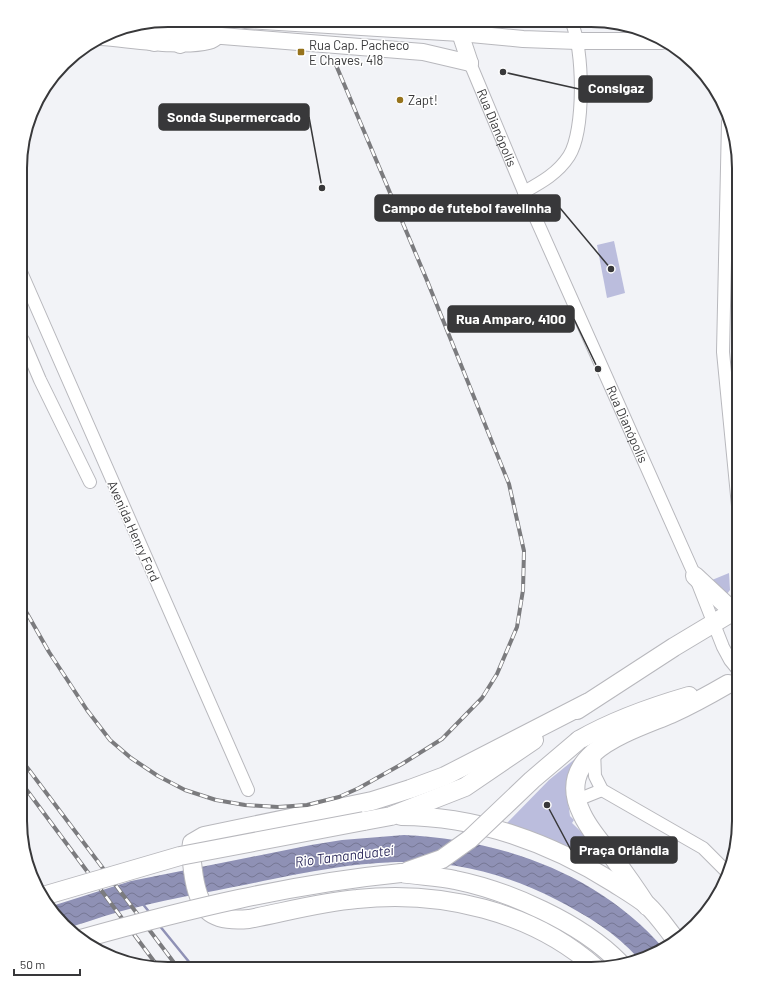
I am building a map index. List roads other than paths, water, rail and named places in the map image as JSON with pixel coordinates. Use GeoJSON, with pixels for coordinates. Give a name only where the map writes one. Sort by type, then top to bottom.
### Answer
{"type":"FeatureCollection","features":[{"type":"Feature","properties":{"kind":"highway"},"geometry":{"type":"LineString","coordinates":[[695,576],[732,609]]}},
{"type":"Feature","properties":{"kind":"highway"},"geometry":{"type":"LineString","coordinates":[[48,895],[180,856],[391,816],[465,787],[587,703],[713,624],[732,615]]}},
{"type":"Feature","properties":{"kind":"highway"},"geometry":{"type":"LineString","coordinates":[[401,874],[442,859],[463,846],[532,780],[579,740],[614,722],[649,708],[732,679]]}},
{"type":"Feature","properties":{"kind":"highway"},"geometry":{"type":"LineString","coordinates":[[672,936],[647,906],[630,880],[587,824],[577,800],[576,788],[578,774],[594,750],[621,735],[690,706],[732,680]]}},
{"type":"Feature","properties":{"kind":"highway"},"geometry":{"type":"LineString","coordinates":[[587,703],[445,776],[372,801],[204,836],[192,843],[191,855],[194,881],[202,905],[215,915],[234,920],[357,899],[405,897],[434,899],[472,905],[529,925],[567,944],[589,962]]}},
{"type":"Feature","properties":{"kind":"highway"},"geometry":{"type":"LineString","coordinates":[[391,816],[442,818],[487,827],[517,837],[559,852],[590,868],[647,906]]}},
{"type":"Feature","properties":{"kind":"highway"},"geometry":{"type":"LineString","coordinates":[[88,937],[190,909],[230,900],[343,879],[401,874],[455,880],[502,893],[533,906],[566,923],[616,960]]}},
{"type":"Feature","properties":{"kind":"main road"},"geometry":{"type":"LineString","coordinates":[[180,39],[185,27]]}},
{"type":"Feature","properties":{"kind":"main road"},"geometry":{"type":"LineString","coordinates":[[339,46],[346,37],[346,27],[457,27],[524,39],[577,41],[649,40]]}},
{"type":"Feature","properties":{"kind":"main road"},"geometry":{"type":"LineString","coordinates":[[423,52],[451,49],[456,45],[457,27]]}},
{"type":"Feature","properties":{"kind":"main road","name":"Rua Dianópolis"},"geometry":{"type":"LineString","coordinates":[[457,27],[470,63]]}},
{"type":"Feature","properties":{"kind":"main road"},"geometry":{"type":"LineString","coordinates":[[137,31],[180,39],[219,37],[423,52],[470,63]]}},
{"type":"Feature","properties":{"kind":"main road"},"geometry":{"type":"LineString","coordinates":[[126,33],[154,43]]}},
{"type":"Feature","properties":{"kind":"street"},"geometry":{"type":"LineString","coordinates":[[524,192],[559,169],[570,155],[576,141],[580,127],[580,52],[574,27]]}},
{"type":"Feature","properties":{"kind":"street"},"geometry":{"type":"LineString","coordinates":[[111,40],[154,43],[180,39]]}},
{"type":"Feature","properties":{"kind":"street","name":"Rua Dianópolis"},"geometry":{"type":"LineString","coordinates":[[470,63],[524,192],[695,576],[713,624],[732,667]]}},
{"type":"Feature","properties":{"kind":"street"},"geometry":{"type":"LineString","coordinates":[[728,135],[723,352],[732,444]]}},
{"type":"Feature","properties":{"kind":"street","name":"Avenida Henry Ford"},"geometry":{"type":"LineString","coordinates":[[27,286],[248,790]]}},
{"type":"Feature","properties":{"kind":"street"},"geometry":{"type":"LineString","coordinates":[[27,349],[90,482]]}},
{"type":"Feature","properties":{"kind":"street"},"geometry":{"type":"LineString","coordinates":[[594,750],[595,776],[602,790],[703,848],[724,868]]}},
{"type":"Feature","properties":{"kind":"street"},"geometry":{"type":"LineString","coordinates":[[577,800],[602,790]]}},
{"type":"Feature","properties":{"kind":"water","name":"Rio Tamanduateí"},"geometry":{"type":"Polygon","coordinates":[[[404,835],[440,838],[476,844],[512,853],[546,865],[579,881],[610,900],[638,923],[659,944],[635,955],[620,940],[600,925],[557,900],[516,882],[477,870],[440,864],[402,862],[365,864],[327,869],[164,901],[121,911],[74,926],[55,905],[131,881],[342,840],[404,835]]]}},
{"type":"Feature","properties":{"kind":"waterway"},"geometry":{"type":"LineString","coordinates":[[142,903],[150,913]]}},
{"type":"Feature","properties":{"kind":"waterway"},"geometry":{"type":"LineString","coordinates":[[159,925],[189,962]]}},
{"type":"Feature","properties":{"kind":"railway"},"geometry":{"type":"LineString","coordinates":[[27,613],[49,652],[87,710],[110,740],[131,758],[158,776],[185,790],[216,800],[245,805],[278,807],[307,805],[339,797],[359,788],[442,739],[482,698],[497,674],[517,627],[523,590],[524,551],[509,484],[426,278],[336,65]]}},
{"type":"Feature","properties":{"kind":"railway"},"geometry":{"type":"LineString","coordinates":[[27,767],[173,962]]}},
{"type":"Feature","properties":{"kind":"railway"},"geometry":{"type":"LineString","coordinates":[[27,790],[154,961]]}},
{"type":"Feature","properties":{"kind":"place","name":"Rua Cap. Pacheco E Chaves, 418"},"geometry":{"type":"Point","coordinates":[301,52]}},
{"type":"Feature","properties":{"kind":"place","name":"Consigaz"},"geometry":{"type":"Point","coordinates":[503,72]}},
{"type":"Feature","properties":{"kind":"place","name":"Zapt!"},"geometry":{"type":"Point","coordinates":[400,100]}},
{"type":"Feature","properties":{"kind":"place","name":"Sonda Supermercado"},"geometry":{"type":"Point","coordinates":[322,188]}},
{"type":"Feature","properties":{"kind":"place","name":"Campo de futebol favelinha"},"geometry":{"type":"Point","coordinates":[611,269]}},
{"type":"Feature","properties":{"kind":"place","name":"Rua Amparo, 4100"},"geometry":{"type":"Point","coordinates":[598,369]}},
{"type":"Feature","properties":{"kind":"place","name":"Praça Orlândia"},"geometry":{"type":"Point","coordinates":[547,805]}}]}
